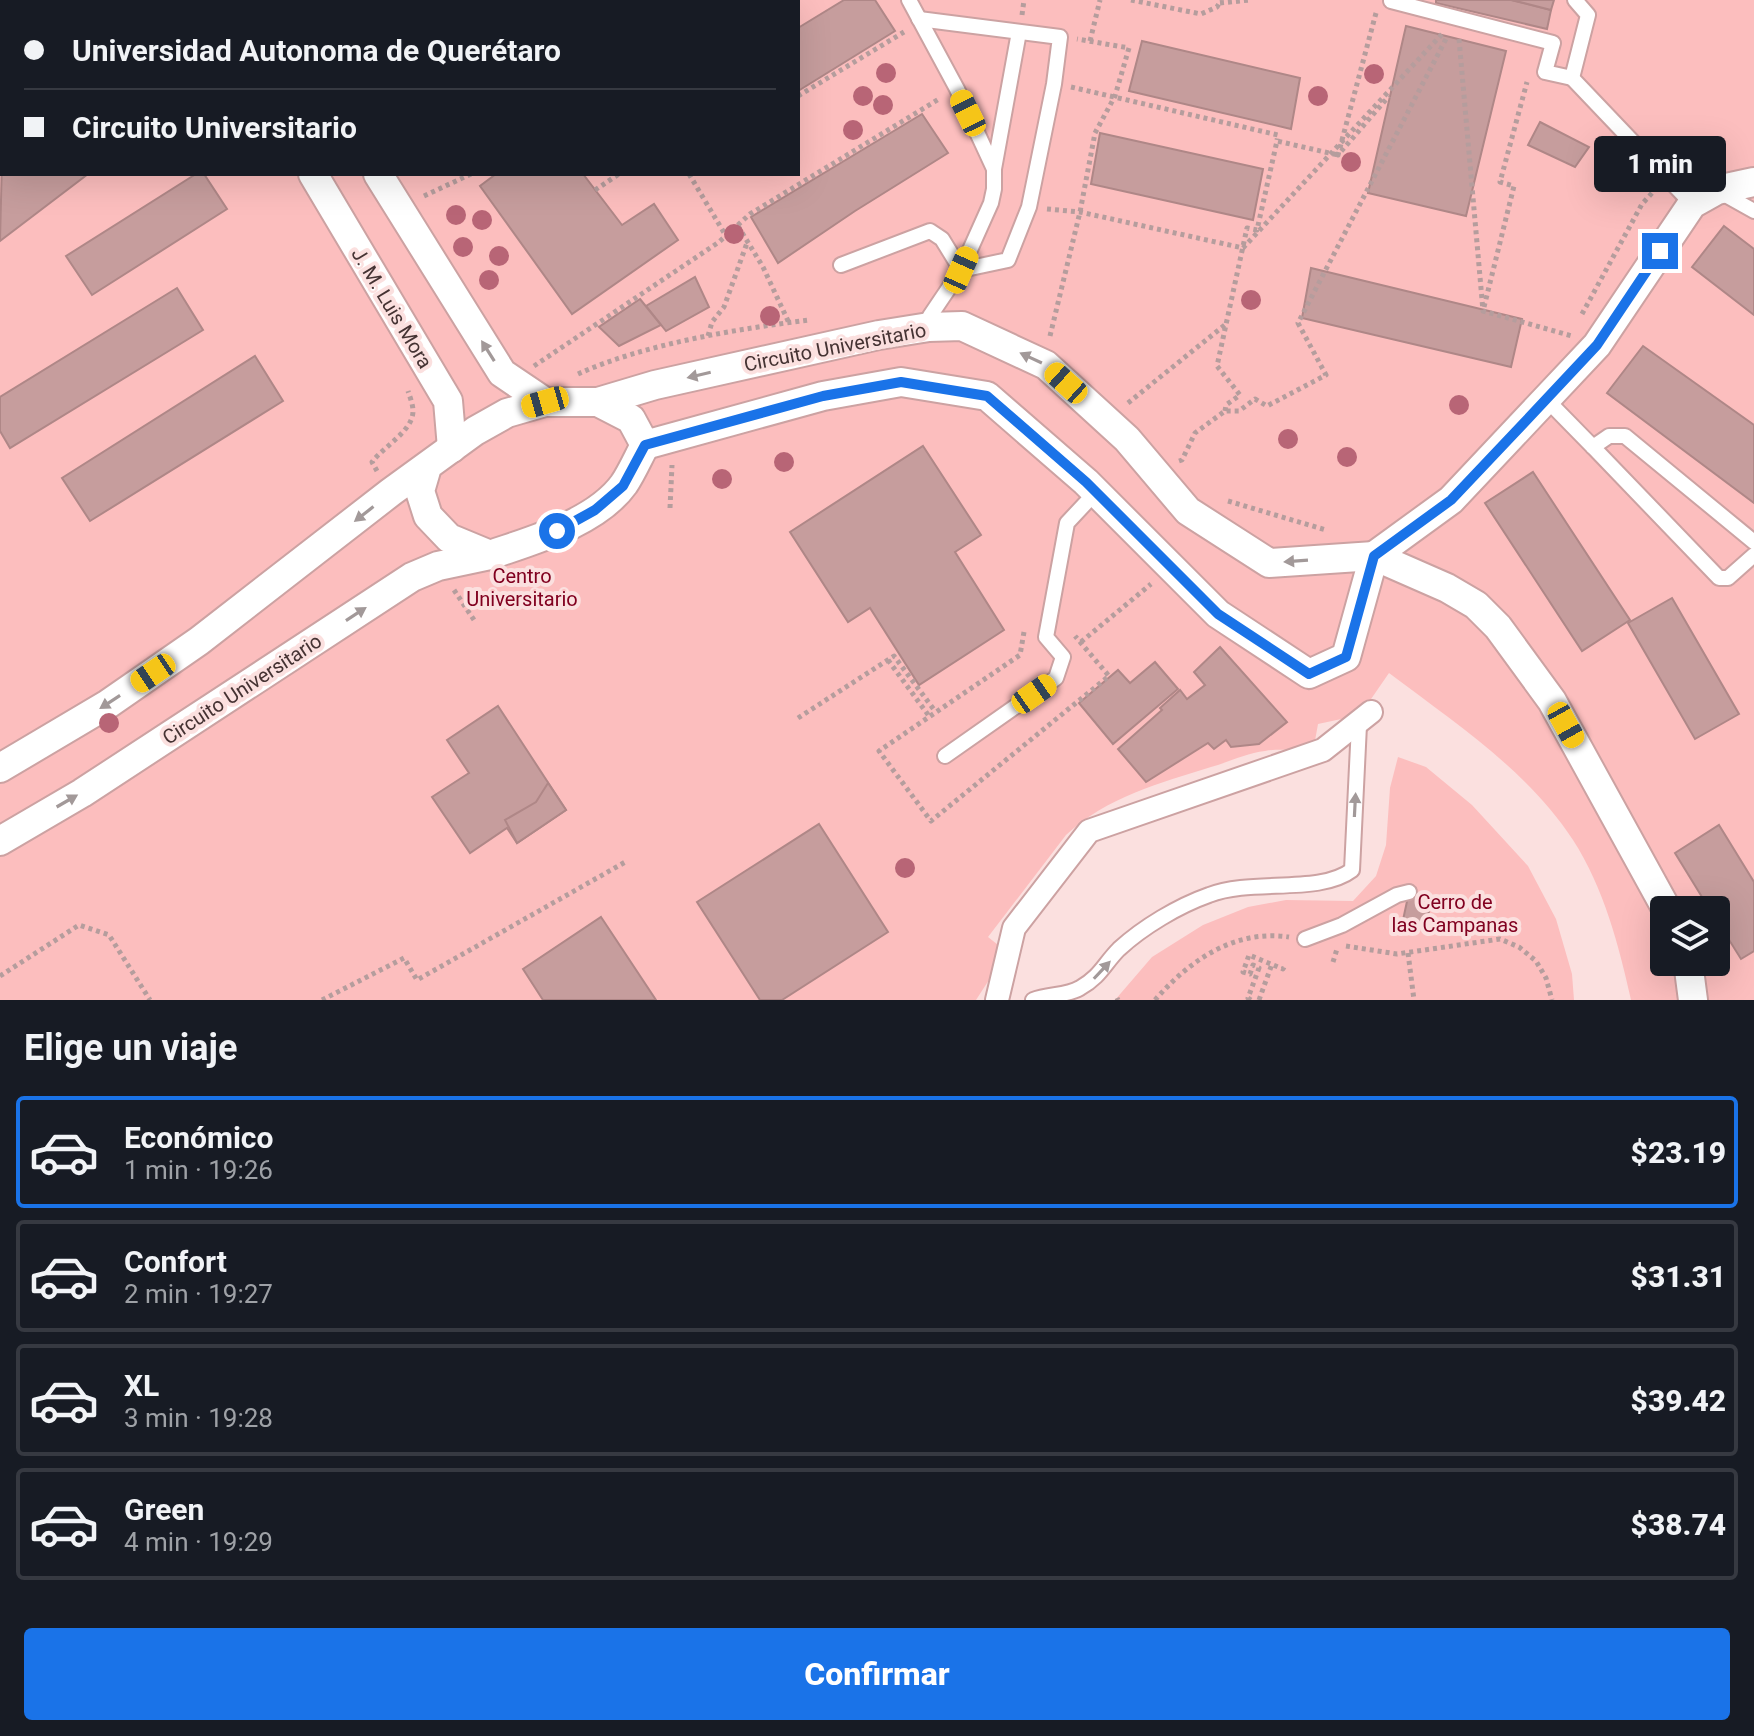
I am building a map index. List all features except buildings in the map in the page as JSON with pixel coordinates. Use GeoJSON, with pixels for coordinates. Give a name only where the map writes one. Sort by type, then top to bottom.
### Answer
{"type":"FeatureCollection","features":[{"type":"Feature","properties":{"kind":"street","name":"J. M. Luis Mora"},"geometry":{"type":"LineString","coordinates":[[314,176],[448,401],[452,448]]}},
{"type":"Feature","properties":{"kind":"street"},"geometry":{"type":"LineString","coordinates":[[379,176],[502,373],[545,402]]}},
{"type":"Feature","properties":{"kind":"street"},"geometry":{"type":"LineString","coordinates":[[0,768],[108,704],[199,641],[452,448],[507,413],[545,402],[598,402],[631,419],[645,445],[823,396],[901,382],[987,396],[1096,492],[1218,614],[1309,674],[1346,657],[1374,556],[1451,500],[1597,345],[1692,204],[1717,190],[1754,182]]}},
{"type":"Feature","properties":{"kind":"street","name":"Circuito Universitario"},"geometry":{"type":"LineString","coordinates":[[598,402],[655,385],[879,335],[929,327],[962,326],[1046,365],[1127,439],[1188,511],[1269,563],[1374,556],[1447,588],[1476,605],[1498,627],[1552,701],[1659,896]]}},
{"type":"Feature","properties":{"kind":"street","name":"Circuito Universitario"},"geometry":{"type":"LineString","coordinates":[[0,841],[82,793],[412,577],[438,566],[490,555],[557,531],[595,510],[623,486],[645,445]]}},
{"type":"Feature","properties":{"kind":"street"},"geometry":{"type":"LineString","coordinates":[[427,467],[420,491],[428,516],[449,538],[490,555]]}},
{"type":"Feature","properties":{"kind":"street"},"geometry":{"type":"LineString","coordinates":[[997,1000],[1014,928],[1089,831],[1323,750],[1371,712]]}},
{"type":"Feature","properties":{"kind":"street"},"geometry":{"type":"LineString","coordinates":[[1690,976],[1693,1000]]}},
{"type":"Feature","properties":{"kind":"lane"},"geometry":{"type":"LineString","coordinates":[[909,0],[957,89],[994,169]]}},
{"type":"Feature","properties":{"kind":"lane"},"geometry":{"type":"LineString","coordinates":[[1572,78],[1588,15],[1575,0]]}},
{"type":"Feature","properties":{"kind":"lane"},"geometry":{"type":"LineString","coordinates":[[1391,1],[1553,43],[1545,72],[1572,78],[1692,204]]}},
{"type":"Feature","properties":{"kind":"lane"},"geometry":{"type":"LineString","coordinates":[[919,19],[1060,37],[1054,84],[1029,207],[1008,260],[961,270]]}},
{"type":"Feature","properties":{"kind":"lane"},"geometry":{"type":"LineString","coordinates":[[929,327],[930,316],[961,270],[991,203],[994,169],[1019,32]]}},
{"type":"Feature","properties":{"kind":"lane"},"geometry":{"type":"LineString","coordinates":[[1717,190],[1754,211]]}},
{"type":"Feature","properties":{"kind":"lane"},"geometry":{"type":"LineString","coordinates":[[841,265],[930,231],[942,239],[961,270]]}},
{"type":"Feature","properties":{"kind":"lane"},"geometry":{"type":"LineString","coordinates":[[1546,399],[1719,578],[1728,578],[1754,555]]}},
{"type":"Feature","properties":{"kind":"lane"},"geometry":{"type":"LineString","coordinates":[[1593,447],[1609,436],[1625,436],[1754,542]]}},
{"type":"Feature","properties":{"kind":"lane"},"geometry":{"type":"LineString","coordinates":[[945,756],[1056,678],[1063,657],[1046,637],[1067,523],[1096,492]]}},
{"type":"Feature","properties":{"kind":"lane"},"geometry":{"type":"LineString","coordinates":[[1033,1000],[1047,994],[1077,991],[1100,975],[1119,950],[1161,919],[1210,894],[1267,884],[1327,883],[1352,870],[1359,725],[1371,712]]}},
{"type":"Feature","properties":{"kind":"lane"},"geometry":{"type":"LineString","coordinates":[[1305,939],[1342,925],[1397,895],[1409,892]]}},
{"type":"Feature","properties":{"kind":"path"},"geometry":{"type":"LineString","coordinates":[[1090,41],[1100,0]]}},
{"type":"Feature","properties":{"kind":"path"},"geometry":{"type":"LineString","coordinates":[[1131,0],[1201,14],[1221,2],[1250,0]]}},
{"type":"Feature","properties":{"kind":"path"},"geometry":{"type":"LineString","coordinates":[[1338,155],[1379,0]]}},
{"type":"Feature","properties":{"kind":"path"},"geometry":{"type":"LineString","coordinates":[[1338,155],[1457,18]]}},
{"type":"Feature","properties":{"kind":"path"},"geometry":{"type":"LineString","coordinates":[[1243,248],[1457,18]]}},
{"type":"Feature","properties":{"kind":"path"},"geometry":{"type":"LineString","coordinates":[[1457,18],[1483,311]]}},
{"type":"Feature","properties":{"kind":"path"},"geometry":{"type":"LineString","coordinates":[[1182,460],[1195,433],[1225,411],[1239,411],[1255,399],[1267,406],[1326,375],[1298,323],[1457,18]]}},
{"type":"Feature","properties":{"kind":"path"},"geometry":{"type":"LineString","coordinates":[[800,95],[905,32]]}},
{"type":"Feature","properties":{"kind":"path"},"geometry":{"type":"LineString","coordinates":[[1049,335],[1080,212],[1095,133],[1115,96],[1129,48],[1060,37]]}},
{"type":"Feature","properties":{"kind":"path"},"geometry":{"type":"LineString","coordinates":[[1483,311],[1514,186],[1500,182],[1530,73]]}},
{"type":"Feature","properties":{"kind":"path"},"geometry":{"type":"LineString","coordinates":[[1054,84],[1278,135],[1257,230],[1247,228],[1217,366],[1240,395],[1226,405],[1225,411]]}},
{"type":"Feature","properties":{"kind":"path"},"geometry":{"type":"LineString","coordinates":[[530,368],[726,236],[750,214],[939,99]]}},
{"type":"Feature","properties":{"kind":"path"},"geometry":{"type":"LineString","coordinates":[[1277,141],[1338,155]]}},
{"type":"Feature","properties":{"kind":"path"},"geometry":{"type":"LineString","coordinates":[[416,200],[467,176]]}},
{"type":"Feature","properties":{"kind":"path"},"geometry":{"type":"LineString","coordinates":[[595,190],[616,176]]}},
{"type":"Feature","properties":{"kind":"path"},"geometry":{"type":"LineString","coordinates":[[690,176],[726,236]]}},
{"type":"Feature","properties":{"kind":"path"},"geometry":{"type":"LineString","coordinates":[[1570,335],[1642,204]]}},
{"type":"Feature","properties":{"kind":"path"},"geometry":{"type":"LineString","coordinates":[[1029,207],[1080,212],[1243,248]]}},
{"type":"Feature","properties":{"kind":"path"},"geometry":{"type":"LineString","coordinates":[[738,226],[789,323]]}},
{"type":"Feature","properties":{"kind":"path"},"geometry":{"type":"LineString","coordinates":[[708,337],[712,322],[724,307],[748,242]]}},
{"type":"Feature","properties":{"kind":"path"},"geometry":{"type":"LineString","coordinates":[[1483,311],[1597,345]]}},
{"type":"Feature","properties":{"kind":"path"},"geometry":{"type":"LineString","coordinates":[[1127,404],[1227,323]]}},
{"type":"Feature","properties":{"kind":"path"},"geometry":{"type":"LineString","coordinates":[[391,492],[372,462],[407,427],[413,412],[407,388]]}},
{"type":"Feature","properties":{"kind":"path"},"geometry":{"type":"LineString","coordinates":[[670,508],[673,438]]}},
{"type":"Feature","properties":{"kind":"path"},"geometry":{"type":"LineString","coordinates":[[438,566],[476,623]]}},
{"type":"Feature","properties":{"kind":"path"},"geometry":{"type":"LineString","coordinates":[[1081,642],[1156,580]]}},
{"type":"Feature","properties":{"kind":"path"},"geometry":{"type":"LineString","coordinates":[[1025,628],[1020,655],[879,751],[931,821],[1109,676],[1070,630]]}},
{"type":"Feature","properties":{"kind":"path"},"geometry":{"type":"LineString","coordinates":[[798,718],[894,656],[932,713]]}},
{"type":"Feature","properties":{"kind":"path"},"geometry":{"type":"LineString","coordinates":[[322,1000],[404,958],[417,980],[627,861]]}},
{"type":"Feature","properties":{"kind":"path"},"geometry":{"type":"LineString","coordinates":[[0,976],[79,925],[109,935],[150,1000]]}},
{"type":"Feature","properties":{"kind":"path"},"geometry":{"type":"LineString","coordinates":[[1155,1000],[1175,977],[1210,952],[1247,937],[1283,936],[1397,954],[1500,939],[1519,947],[1536,961],[1546,978],[1552,1000]]}},
{"type":"Feature","properties":{"kind":"path"},"geometry":{"type":"LineString","coordinates":[[1333,962],[1338,945]]}},
{"type":"Feature","properties":{"kind":"path"},"geometry":{"type":"LineString","coordinates":[[1408,953],[1414,1000]]}},
{"type":"Feature","properties":{"kind":"path"},"geometry":{"type":"LineString","coordinates":[[1251,1000],[1248,998],[1259,968],[1253,965],[1250,974],[1243,972],[1249,955],[1283,969],[1285,965]]}},
{"type":"Feature","properties":{"kind":"path"},"geometry":{"type":"LineString","coordinates":[[1259,1000],[1272,964]]}},
{"type":"Feature","properties":{"kind":"green space","name":"Centro Universitario"},"geometry":{"type":"Polygon","coordinates":[[[800,0],[1754,0],[1754,1000],[1631,1000],[1602,897],[1584,858],[1554,814],[1512,769],[1389,673],[1360,715],[1318,724],[1314,746],[1258,752],[1173,779],[1116,801],[1082,822],[1066,835],[988,937],[1007,952],[976,1000],[0,1000],[0,176],[800,176],[800,0]]]}},
{"type":"Feature","properties":{"kind":"green space","name":"Cerro de las Campanas"},"geometry":{"type":"Polygon","coordinates":[[[1398,757],[1426,767],[1472,805],[1528,866],[1556,919],[1572,974],[1574,1000],[1115,1000],[1152,957],[1203,925],[1248,907],[1286,900],[1353,901],[1376,876],[1386,845],[1390,788],[1398,757]]]}},
{"type":"Feature","properties":{"kind":"route"},"geometry":{"type":"LineString","coordinates":[[557,531],[595,510],[623,486],[645,445],[823,396],[901,382],[987,396],[1086,482],[1218,614],[1309,674],[1346,657],[1374,556],[1451,500],[1522,425],[1597,345],[1660,251]]}}]}
